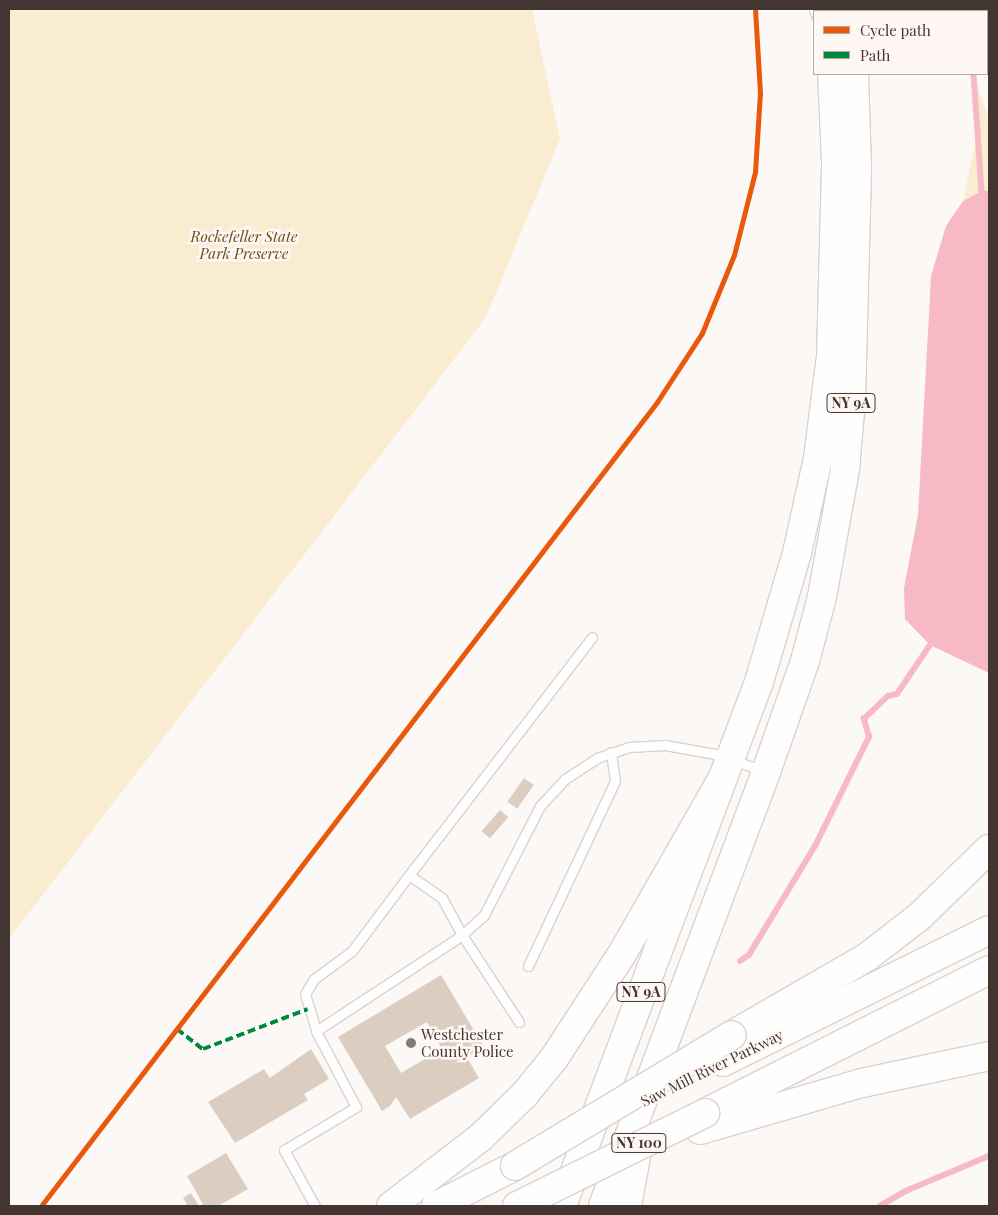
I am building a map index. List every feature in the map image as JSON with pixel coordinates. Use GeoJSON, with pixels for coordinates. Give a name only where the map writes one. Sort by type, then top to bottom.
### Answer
{"type":"FeatureCollection","features":[{"type":"Feature","properties":{"kind":"main road","name":"NY 9A"},"geometry":{"type":"LineString","coordinates":[[562,1206],[727,768],[786,595],[822,430],[834,296],[836,161],[832,75]]}},
{"type":"Feature","properties":{"kind":"main road","name":"NY 9A"},"geometry":{"type":"LineString","coordinates":[[603,1206],[766,772],[820,605],[845,468],[854,336],[857,168],[854,75]]}},
{"type":"Feature","properties":{"kind":"main road"},"geometry":{"type":"LineString","coordinates":[[391,1206],[480,1138],[525,1094],[555,1057],[622,954],[727,768]]}},
{"type":"Feature","properties":{"kind":"main road"},"geometry":{"type":"LineString","coordinates":[[515,1166],[732,1035],[867,957],[920,916],[989,849]]}},
{"type":"Feature","properties":{"kind":"main road","name":"Saw Mill River Parkway"},"geometry":{"type":"LineString","coordinates":[[436,1206],[989,930]]}},
{"type":"Feature","properties":{"kind":"main road"},"geometry":{"type":"LineString","coordinates":[[517,1206],[627,1152],[703,1121],[989,970]]}},
{"type":"Feature","properties":{"kind":"main road"},"geometry":{"type":"LineString","coordinates":[[703,1121],[862,1083],[989,1056]]}},
{"type":"Feature","properties":{"kind":"main road","name":"NY 100"},"geometry":{"type":"LineString","coordinates":[[627,1206],[651,1079]]}},
{"type":"Feature","properties":{"kind":"lane"},"geometry":{"type":"LineString","coordinates":[[315,1206],[284,1150],[356,1107],[316,1031],[304,994],[308,986],[352,951],[592,637]]}},
{"type":"Feature","properties":{"kind":"lane"},"geometry":{"type":"LineString","coordinates":[[316,1031],[462,935],[484,915],[529,824],[546,799],[579,768],[611,752],[665,745],[727,768],[766,772]]}},
{"type":"Feature","properties":{"kind":"lane"},"geometry":{"type":"LineString","coordinates":[[528,966],[615,781],[611,752]]}},
{"type":"Feature","properties":{"kind":"lane"},"geometry":{"type":"LineString","coordinates":[[409,875],[442,898],[462,935],[519,1022]]}},
{"type":"Feature","properties":{"kind":"green space","name":"Rockefeller State Park Preserve"},"geometry":{"type":"Polygon","coordinates":[[[9,9],[532,9],[560,139],[485,319],[9,939],[9,9]]]}},
{"type":"Feature","properties":{"kind":"green space"},"geometry":{"type":"Polygon","coordinates":[[[977,85],[989,119],[989,191],[982,191],[963,201],[975,145],[977,85]]]}},
{"type":"Feature","properties":{"kind":"shaded area"},"geometry":{"type":"Polygon","coordinates":[[[982,191],[989,191],[989,673],[930,645],[905,619],[904,588],[918,515],[931,276],[946,226],[963,201],[982,191]]]}},
{"type":"Feature","properties":{"kind":"building"},"geometry":{"type":"Polygon","coordinates":[[[524,778],[534,785],[517,809],[507,802],[524,778]]]}},
{"type":"Feature","properties":{"kind":"building"},"geometry":{"type":"Polygon","coordinates":[[[500,810],[508,817],[490,838],[482,831],[500,810]]]}},
{"type":"Feature","properties":{"kind":"building"},"geometry":{"type":"Polygon","coordinates":[[[441,975],[485,1049],[466,1056],[479,1078],[410,1119],[396,1097],[390,1106],[382,1111],[338,1037],[441,975]],[[427,1022],[385,1046],[401,1073],[442,1049],[427,1022]]]}},
{"type":"Feature","properties":{"kind":"building"},"geometry":{"type":"Polygon","coordinates":[[[311,1049],[329,1079],[304,1094],[308,1100],[235,1143],[208,1102],[264,1069],[270,1078],[311,1049]]]}},
{"type":"Feature","properties":{"kind":"building"},"geometry":{"type":"Polygon","coordinates":[[[226,1153],[248,1189],[218,1206],[204,1206],[187,1176],[226,1153]]]}},
{"type":"Feature","properties":{"kind":"building"},"geometry":{"type":"Polygon","coordinates":[[[191,1193],[199,1206],[188,1206],[183,1198],[191,1193]]]}},
{"type":"Feature","properties":{"kind":"waterway"},"geometry":{"type":"LineString","coordinates":[[974,75],[982,191]]}},
{"type":"Feature","properties":{"kind":"waterway"},"geometry":{"type":"LineString","coordinates":[[740,961],[749,955],[815,846],[869,737],[864,719],[888,696],[897,694],[930,645]]}},
{"type":"Feature","properties":{"kind":"waterway"},"geometry":{"type":"LineString","coordinates":[[880,1206],[908,1190],[989,1156]]}},
{"type":"Feature","properties":{"kind":"marked path"},"geometry":{"type":"LineString","coordinates":[[177,1029],[203,1049],[308,1009]]}},
{"type":"Feature","properties":{"kind":"cycle path"},"geometry":{"type":"LineString","coordinates":[[41,1206],[657,402],[702,333],[734,255],[755,172],[760,93],[755,9]]}},
{"type":"Feature","properties":{"kind":"place","name":"Westchester County Police"},"geometry":{"type":"Point","coordinates":[411,1043]}}]}
